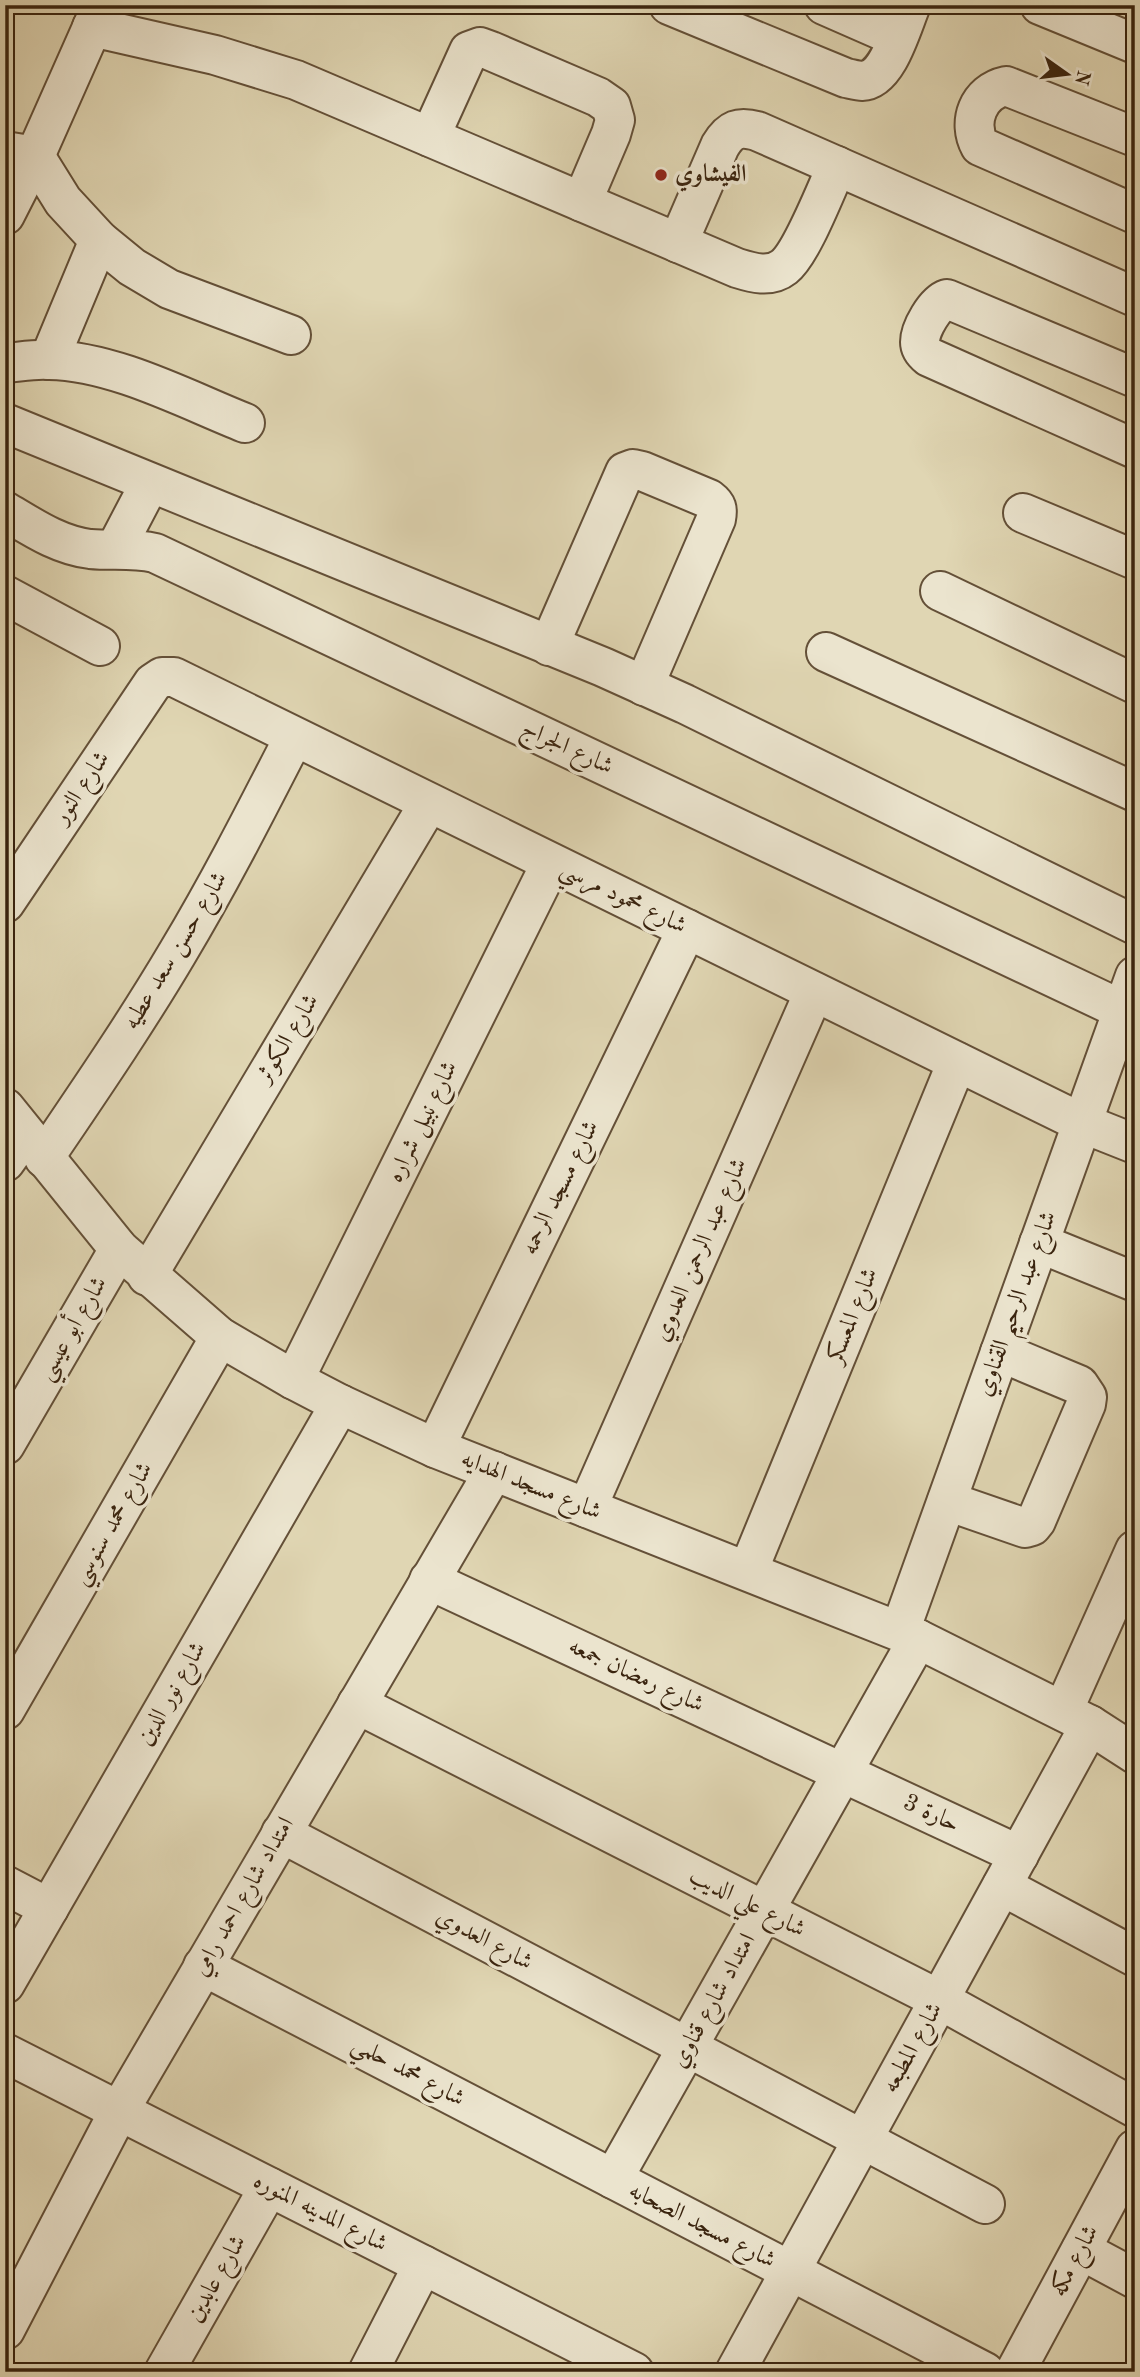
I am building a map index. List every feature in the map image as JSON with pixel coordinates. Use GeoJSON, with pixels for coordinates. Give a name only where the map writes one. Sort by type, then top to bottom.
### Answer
{"type":"FeatureCollection","features":[{"type":"Feature","properties":{"kind":"street"},"geometry":{"type":"LineString","coordinates":[[669,5],[846,78],[863,81],[880,74],[904,21],[824,5]]}},
{"type":"Feature","properties":{"kind":"street"},"geometry":{"type":"LineString","coordinates":[[1040,5],[1135,44]]}},
{"type":"Feature","properties":{"kind":"street"},"geometry":{"type":"LineString","coordinates":[[5,215],[20,153],[97,16],[286,76],[737,268],[761,275],[784,268],[799,248],[836,166]]}},
{"type":"Feature","properties":{"kind":"street"},"geometry":{"type":"LineString","coordinates":[[430,137],[463,61],[469,51],[480,47],[598,97],[611,106],[615,120],[583,202]]}},
{"type":"Feature","properties":{"kind":"street"},"geometry":{"type":"LineString","coordinates":[[1135,137],[1006,86],[993,88],[984,97],[973,122],[974,135],[980,146],[1135,214]]}},
{"type":"Feature","properties":{"kind":"street"},"geometry":{"type":"LineString","coordinates":[[678,243],[728,133],[743,127],[1135,297]]}},
{"type":"Feature","properties":{"kind":"street"},"geometry":{"type":"LineString","coordinates":[[20,153],[99,240],[132,267],[169,289],[291,335]]}},
{"type":"Feature","properties":{"kind":"street"},"geometry":{"type":"LineString","coordinates":[[49,360],[99,240]]}},
{"type":"Feature","properties":{"kind":"street"},"geometry":{"type":"LineString","coordinates":[[1135,378],[947,299],[939,302],[934,309],[920,343],[923,352],[929,357],[1135,450]]}},
{"type":"Feature","properties":{"kind":"street"},"geometry":{"type":"LineString","coordinates":[[5,363],[49,360],[93,366],[135,379],[245,423]]}},
{"type":"Feature","properties":{"kind":"street"},"geometry":{"type":"LineString","coordinates":[[5,423],[644,686],[1135,925]]}},
{"type":"Feature","properties":{"kind":"street"},"geometry":{"type":"LineString","coordinates":[[549,646],[625,472],[633,469],[642,471],[686,489],[715,503],[718,511],[644,686]]}},
{"type":"Feature","properties":{"kind":"street"},"geometry":{"type":"LineString","coordinates":[[116,548],[150,483]]}},
{"type":"Feature","properties":{"kind":"street","name":"شارع الجراج"},"geometry":{"type":"LineString","coordinates":[[5,511],[64,543],[90,549],[136,549],[155,553],[1131,1001]]}},
{"type":"Feature","properties":{"kind":"street"},"geometry":{"type":"LineString","coordinates":[[1023,513],[1135,560]]}},
{"type":"Feature","properties":{"kind":"street"},"geometry":{"type":"LineString","coordinates":[[940,591],[1135,684]]}},
{"type":"Feature","properties":{"kind":"street"},"geometry":{"type":"LineString","coordinates":[[5,595],[100,646]]}},
{"type":"Feature","properties":{"kind":"street"},"geometry":{"type":"LineString","coordinates":[[826,652],[1135,792]]}},
{"type":"Feature","properties":{"kind":"street","name":"شارع محمود مرسي"},"geometry":{"type":"LineString","coordinates":[[162,677],[173,677],[1082,1123],[1135,1144]]}},
{"type":"Feature","properties":{"kind":"street","name":"شارع النور"},"geometry":{"type":"LineString","coordinates":[[5,902],[153,683],[162,677]]}},
{"type":"Feature","properties":{"kind":"street","name":"شارع حسن سعد عطيه"},"geometry":{"type":"LineString","coordinates":[[20,1140],[113,1056],[178,952],[238,846],[294,737]]}},
{"type":"Feature","properties":{"kind":"street","name":"شارع الكوثر"},"geometry":{"type":"LineString","coordinates":[[147,1276],[429,803]]}},
{"type":"Feature","properties":{"kind":"street","name":"شارع نبيل شراره"},"geometry":{"type":"LineString","coordinates":[[294,1380],[551,863]]}},
{"type":"Feature","properties":{"kind":"street","name":"شارع مسجد الرحمه"},"geometry":{"type":"LineString","coordinates":[[435,1448],[687,929]]}},
{"type":"Feature","properties":{"kind":"street","name":"شارع عبد الرحمن العدوي"},"geometry":{"type":"LineString","coordinates":[[587,1508],[814,992]]}},
{"type":"Feature","properties":{"kind":"street","name":"شارع عبد الرحيم القناوي"},"geometry":{"type":"LineString","coordinates":[[909,1635],[947,1501],[1082,1123],[1131,1001]]}},
{"type":"Feature","properties":{"kind":"street","name":"شارع المعسكر"},"geometry":{"type":"LineString","coordinates":[[748,1571],[957,1062]]}},
{"type":"Feature","properties":{"kind":"street","name":"شارع مسجد الهدايه"},"geometry":{"type":"LineString","coordinates":[[20,1140],[119,1250],[147,1276],[220,1337],[294,1380],[435,1448],[909,1635],[1077,1718],[1135,1754]]}},
{"type":"Feature","properties":{"kind":"street"},"geometry":{"type":"LineString","coordinates":[[1039,1242],[1135,1282]]}},
{"type":"Feature","properties":{"kind":"street","name":"شارع أبو عيسي"},"geometry":{"type":"LineString","coordinates":[[7,1439],[119,1250]]}},
{"type":"Feature","properties":{"kind":"street","name":"شارع محمد سنوسي"},"geometry":{"type":"LineString","coordinates":[[5,1710],[220,1337]]}},
{"type":"Feature","properties":{"kind":"street"},"geometry":{"type":"LineString","coordinates":[[947,1501],[1026,1528],[1032,1526],[1086,1404],[1087,1397],[1079,1385],[1000,1352]]}},
{"type":"Feature","properties":{"kind":"street","name":"شارع نور الدين"},"geometry":{"type":"LineString","coordinates":[[5,1984],[340,1404]]}},
{"type":"Feature","properties":{"kind":"street","name":"امتداد شارع احمد رامي"},"geometry":{"type":"LineString","coordinates":[[5,2330],[119,2111],[494,1471]]}},
{"type":"Feature","properties":{"kind":"street","name":"شارع المطبعه"},"geometry":{"type":"LineString","coordinates":[[735,2372],[1010,1870],[1077,1718],[1135,1550]]}},
{"type":"Feature","properties":{"kind":"street","name":"شارع رمضان جمعه"},"geometry":{"type":"LineString","coordinates":[[429,1580],[843,1773]]}},
{"type":"Feature","properties":{"kind":"street","name":"امتداد شارع قناوي"},"geometry":{"type":"LineString","coordinates":[[613,2179],[843,1773],[909,1635]]}},
{"type":"Feature","properties":{"kind":"street","name":"شارع علي الديب"},"geometry":{"type":"LineString","coordinates":[[357,1704],[940,2000],[1135,2108]]}},
{"type":"Feature","properties":{"kind":"street","name":"حارة 3"},"geometry":{"type":"LineString","coordinates":[[843,1773],[1010,1870],[1135,1957]]}},
{"type":"Feature","properties":{"kind":"street","name":"شارع العدوي"},"geometry":{"type":"LineString","coordinates":[[281,1833],[862,2140]]}},
{"type":"Feature","properties":{"kind":"street"},"geometry":{"type":"LineString","coordinates":[[5,1885],[49,1908]]}},
{"type":"Feature","properties":{"kind":"street","name":"شارع محمد حلمي"},"geometry":{"type":"LineString","coordinates":[[203,1966],[613,2179]]}},
{"type":"Feature","properties":{"kind":"street","name":"شارع المدينه المنوره"},"geometry":{"type":"LineString","coordinates":[[5,2053],[634,2372]]}},
{"type":"Feature","properties":{"kind":"street"},"geometry":{"type":"LineString","coordinates":[[862,2140],[985,2204]]}},
{"type":"Feature","properties":{"kind":"street","name":"شارع مكه"},"geometry":{"type":"LineString","coordinates":[[1015,2372],[1135,2149]]}},
{"type":"Feature","properties":{"kind":"street","name":"شارع مسجد الصحابه"},"geometry":{"type":"LineString","coordinates":[[613,2179],[985,2372]]}},
{"type":"Feature","properties":{"kind":"street","name":"شارع عابدين"},"geometry":{"type":"LineString","coordinates":[[164,2372],[269,2187]]}},
{"type":"Feature","properties":{"kind":"street"},"geometry":{"type":"LineString","coordinates":[[1081,2249],[1135,2279]]}},
{"type":"Feature","properties":{"kind":"street"},"geometry":{"type":"LineString","coordinates":[[368,2372],[423,2264]]}},
{"type":"Feature","properties":{"kind":"place","name":"الفيشاوي"},"geometry":{"type":"Point","coordinates":[661,175]}}]}
